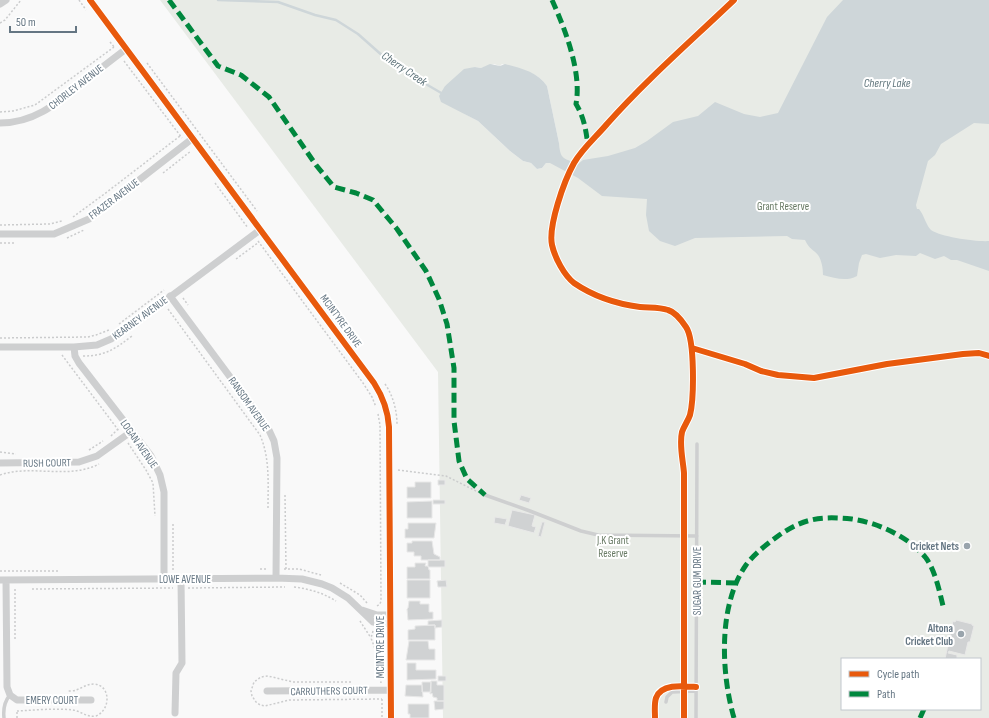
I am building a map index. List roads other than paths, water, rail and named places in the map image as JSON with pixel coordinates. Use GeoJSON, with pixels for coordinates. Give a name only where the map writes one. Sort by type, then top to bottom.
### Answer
{"type":"FeatureCollection","features":[{"type":"Feature","properties":{"kind":"street"},"geometry":{"type":"LineString","coordinates":[[0,4],[6,0]]}},
{"type":"Feature","properties":{"kind":"street","name":"MCINTYRE DRIVE"},"geometry":{"type":"LineString","coordinates":[[90,0],[374,383],[382,397],[388,419],[390,718]]}},
{"type":"Feature","properties":{"kind":"street","name":"CHORLEY AVENUE"},"geometry":{"type":"LineString","coordinates":[[0,123],[10,123],[30,118],[49,109],[126,49]]}},
{"type":"Feature","properties":{"kind":"street","name":"FRAZER AVENUE"},"geometry":{"type":"LineString","coordinates":[[0,234],[54,234],[89,219],[193,138]]}},
{"type":"Feature","properties":{"kind":"street","name":"KEARNEY AVENUE"},"geometry":{"type":"LineString","coordinates":[[0,347],[74,347],[97,345],[112,339],[260,230]]}},
{"type":"Feature","properties":{"kind":"street","name":"RANSOM AVENUE"},"geometry":{"type":"LineString","coordinates":[[170,296],[268,428],[274,441],[277,458],[276,578]]}},
{"type":"Feature","properties":{"kind":"street","name":"LOGAN AVENUE"},"geometry":{"type":"LineString","coordinates":[[74,347],[75,356],[79,363],[151,456],[160,475],[164,492],[164,579]]}},
{"type":"Feature","properties":{"kind":"street","name":"RUSH COURT"},"geometry":{"type":"LineString","coordinates":[[0,463],[79,462],[97,456],[132,431]]}},
{"type":"Feature","properties":{"kind":"street"},"geometry":{"type":"LineString","coordinates":[[175,712],[176,673],[182,663],[181,579]]}},
{"type":"Feature","properties":{"kind":"street","name":"LOWE AVENUE"},"geometry":{"type":"LineString","coordinates":[[3,580],[302,579],[322,584],[340,592],[362,610],[369,619],[377,623],[390,624]]}},
{"type":"Feature","properties":{"kind":"street","name":"EMERY COURT"},"geometry":{"type":"LineString","coordinates":[[3,580],[6,588],[7,687],[10,695],[17,700],[91,700]]}},
{"type":"Feature","properties":{"kind":"street","name":"LOWE AVENUE"},"geometry":{"type":"LineString","coordinates":[[362,610],[377,615],[390,615]]}},
{"type":"Feature","properties":{"kind":"street","name":"CARRUTHERS COURT"},"geometry":{"type":"LineString","coordinates":[[267,691],[390,690]]}},
{"type":"Feature","properties":{"kind":"lane","name":"SUGAR GUM DRIVE"},"geometry":{"type":"LineString","coordinates":[[696,718],[697,444]]}},
{"type":"Feature","properties":{"kind":"lane"},"geometry":{"type":"LineString","coordinates":[[485,496],[530,511],[581,531],[598,535],[697,536]]}},
{"type":"Feature","properties":{"kind":"lane"},"geometry":{"type":"LineString","coordinates":[[666,702],[667,697],[672,692],[696,691]]}},
{"type":"Feature","properties":{"kind":"lane"},"geometry":{"type":"LineString","coordinates":[[4,718],[3,711],[6,700],[10,695]]}},
{"type":"Feature","properties":{"kind":"water","name":"Cherry Lake"},"geometry":{"type":"Polygon","coordinates":[[[843,0],[989,0],[989,124],[974,123],[941,144],[935,155],[928,161],[916,205],[917,209],[921,211],[929,228],[936,233],[976,241],[989,241],[989,271],[957,260],[951,260],[944,256],[935,259],[920,253],[916,256],[896,255],[880,258],[866,254],[862,255],[857,276],[849,279],[840,279],[823,275],[819,257],[805,240],[792,239],[787,236],[695,238],[675,246],[660,241],[649,231],[646,215],[647,199],[602,196],[578,178],[550,163],[546,163],[542,168],[537,169],[531,163],[523,161],[510,151],[478,121],[441,102],[439,96],[445,86],[464,69],[475,67],[481,68],[490,64],[500,66],[505,64],[528,71],[539,77],[547,86],[562,156],[578,164],[583,160],[608,156],[635,148],[673,122],[698,116],[715,102],[744,114],[760,117],[778,113],[827,17],[843,0]]]}},
{"type":"Feature","properties":{"kind":"waterway","name":"Cherry Creek"},"geometry":{"type":"LineString","coordinates":[[218,0],[278,2],[315,15],[336,20],[358,34],[393,65],[443,94]]}},
{"type":"Feature","properties":{"kind":"place","name":"Cricket Nets"},"geometry":{"type":"Point","coordinates":[967,546]}},
{"type":"Feature","properties":{"kind":"place","name":"Altona Cricket Club"},"geometry":{"type":"Point","coordinates":[961,634]}},
{"type":"Feature","properties":{"kind":"park label","name":"Grant Reserve"},"geometry":{"type":"Point","coordinates":[783,206]}},
{"type":"Feature","properties":{"kind":"park label","name":"J.K Grant Reserve"},"geometry":{"type":"Point","coordinates":[613,546]}}]}
